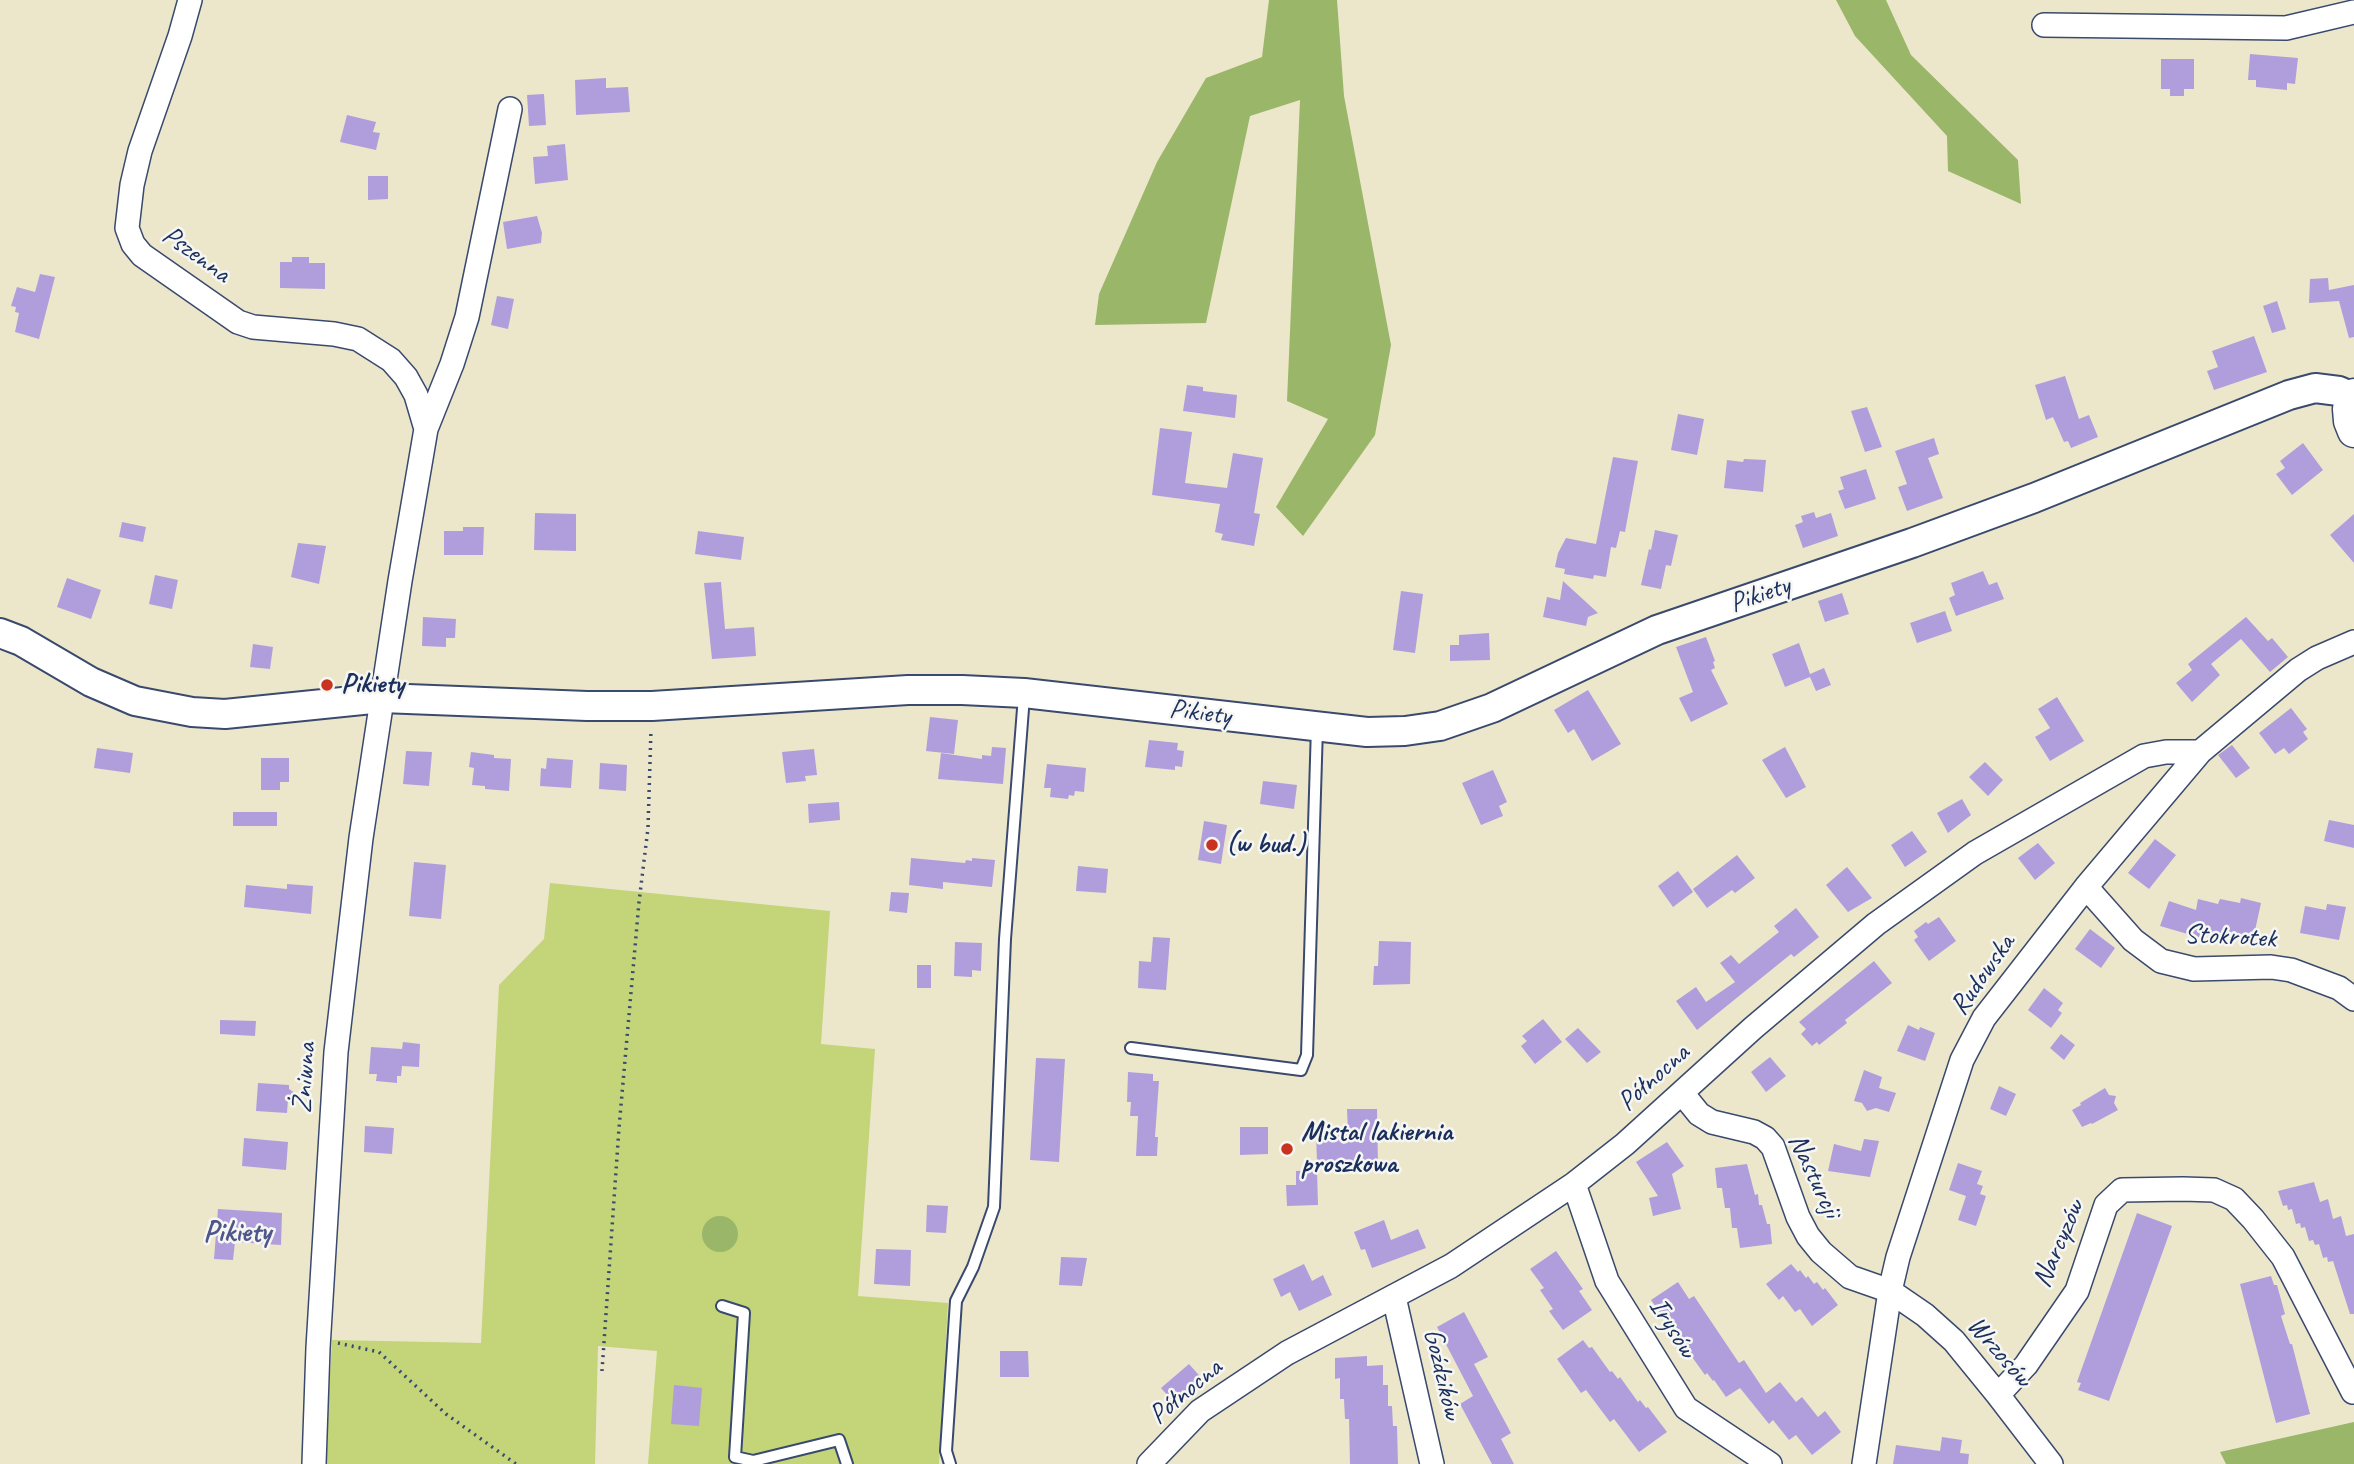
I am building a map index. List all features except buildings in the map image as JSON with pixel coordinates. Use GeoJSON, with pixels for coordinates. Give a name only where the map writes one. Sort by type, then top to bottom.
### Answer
{"type":"FeatureCollection","features":[{"type":"Feature","properties":{"kind":"main road"},"geometry":{"type":"LineString","coordinates":[[2353,396],[2349,409],[2354,431]]}},
{"type":"Feature","properties":{"kind":"street","name":"Pszenna"},"geometry":{"type":"LineString","coordinates":[[190,0],[132,185],[127,228],[133,244],[142,255],[238,322],[253,327],[334,334],[358,339],[391,359],[416,395],[426,429]]}},
{"type":"Feature","properties":{"kind":"street"},"geometry":{"type":"LineString","coordinates":[[2044,25],[2286,28],[2354,12]]}},
{"type":"Feature","properties":{"kind":"street","name":"Pszenna"},"geometry":{"type":"LineString","coordinates":[[382,698],[426,429],[467,317],[510,109]]}},
{"type":"Feature","properties":{"kind":"street","name":"Pikiety"},"geometry":{"type":"LineString","coordinates":[[0,633],[21,641],[91,682],[135,701],[166,708],[225,713],[382,698],[652,706],[908,690],[1024,693],[1367,732],[1405,731],[1440,726],[1492,708],[1657,630],[2010,507],[2289,394],[2315,388],[2353,396]]}},
{"type":"Feature","properties":{"kind":"street","name":"Rudowska"},"geometry":{"type":"LineString","coordinates":[[1864,1464],[1890,1291],[1908,1221],[1962,1060],[1984,1018],[2086,887],[2200,752],[2298,670],[2323,655],[2354,642]]}},
{"type":"Feature","properties":{"kind":"street","name":"Żniwna"},"geometry":{"type":"LineString","coordinates":[[314,1464],[318,1339],[336,1052],[361,838],[382,698]]}},
{"type":"Feature","properties":{"kind":"street","name":"Północna"},"geometry":{"type":"LineString","coordinates":[[1149,1464],[1200,1411],[1287,1353],[1451,1266],[1574,1184],[1625,1144],[1753,1028],[1876,924],[1975,853],[2144,756],[2166,752],[2200,752]]}},
{"type":"Feature","properties":{"kind":"street","name":"Stokrotek"},"geometry":{"type":"LineString","coordinates":[[2086,887],[2133,940],[2161,961],[2194,969],[2271,967],[2291,970],[2339,989],[2354,999]]}},
{"type":"Feature","properties":{"kind":"street","name":"Nasturcji"},"geometry":{"type":"LineString","coordinates":[[1682,1093],[1699,1114],[1712,1122],[1754,1132],[1765,1138],[1773,1147],[1798,1217],[1821,1252],[1850,1277],[1890,1291]]}},
{"type":"Feature","properties":{"kind":"street","name":"Irysów"},"geometry":{"type":"LineString","coordinates":[[1574,1184],[1607,1281],[1686,1408],[1770,1464]]}},
{"type":"Feature","properties":{"kind":"street","name":"Narcyzów"},"geometry":{"type":"LineString","coordinates":[[1998,1395],[2026,1365],[2077,1291],[2106,1205],[2122,1190],[2183,1189],[2214,1191],[2234,1199],[2253,1219],[2283,1257],[2353,1392]]}},
{"type":"Feature","properties":{"kind":"street","name":"Wrzosów"},"geometry":{"type":"LineString","coordinates":[[1890,1291],[1925,1315],[1954,1341],[2051,1464]]}},
{"type":"Feature","properties":{"kind":"street","name":"Goździków"},"geometry":{"type":"LineString","coordinates":[[1394,1297],[1432,1464]]}},
{"type":"Feature","properties":{"kind":"lane"},"geometry":{"type":"LineString","coordinates":[[950,1464],[946,1451],[956,1301],[973,1267],[994,1207],[1005,939],[1024,693]]}},
{"type":"Feature","properties":{"kind":"lane"},"geometry":{"type":"LineString","coordinates":[[1131,1048],[1301,1070],[1307,1055],[1317,727]]}},
{"type":"Feature","properties":{"kind":"lane"},"geometry":{"type":"LineString","coordinates":[[722,1306],[744,1313],[735,1457],[753,1461],[839,1440],[846,1464]]}},
{"type":"Feature","properties":{"kind":"path"},"geometry":{"type":"LineString","coordinates":[[601,1371],[620,1115],[648,828],[652,706]]}},
{"type":"Feature","properties":{"kind":"path"},"geometry":{"type":"LineString","coordinates":[[318,1339],[379,1352],[446,1414],[516,1464]]}},
{"type":"Feature","properties":{"kind":"green space"},"geometry":{"type":"Polygon","coordinates":[[[1269,0],[1337,0],[1344,96],[1391,345],[1375,435],[1303,536],[1276,507],[1328,419],[1287,401],[1300,100],[1250,116],[1206,323],[1095,325],[1099,294],[1157,162],[1206,78],[1262,57],[1269,0]]]}},
{"type":"Feature","properties":{"kind":"green space"},"geometry":{"type":"Polygon","coordinates":[[[1836,0],[1886,0],[1911,55],[2018,160],[2021,204],[1948,171],[1947,136],[1855,36],[1836,0]]]}},
{"type":"Feature","properties":{"kind":"green space"},"geometry":{"type":"Polygon","coordinates":[[[550,883],[830,911],[821,1044],[875,1049],[858,1296],[948,1303],[939,1464],[648,1464],[657,1351],[598,1346],[595,1464],[325,1464],[332,1340],[481,1343],[499,985],[544,939],[550,883]]]}},
{"type":"Feature","properties":{"kind":"green space"},"geometry":{"type":"Polygon","coordinates":[[[720,1216],[733,1221],[738,1234],[733,1247],[720,1252],[707,1247],[702,1234],[707,1221],[720,1216]]]}},
{"type":"Feature","properties":{"kind":"green space"},"geometry":{"type":"Polygon","coordinates":[[[2354,1422],[2354,1464],[2226,1464],[2220,1452],[2354,1422]]]}},
{"type":"Feature","properties":{"kind":"place","name":"Pikiety"},"geometry":{"type":"Point","coordinates":[327,685]}},
{"type":"Feature","properties":{"kind":"place","name":"(w bud.)"},"geometry":{"type":"Point","coordinates":[1212,845]}},
{"type":"Feature","properties":{"kind":"place","name":"Mistal lakiernia proszkowa"},"geometry":{"type":"Point","coordinates":[1287,1149]}},
{"type":"Feature","properties":{"kind":"district","name":"Pikiety"},"geometry":{"type":"Point","coordinates":[237,1233]}}]}
